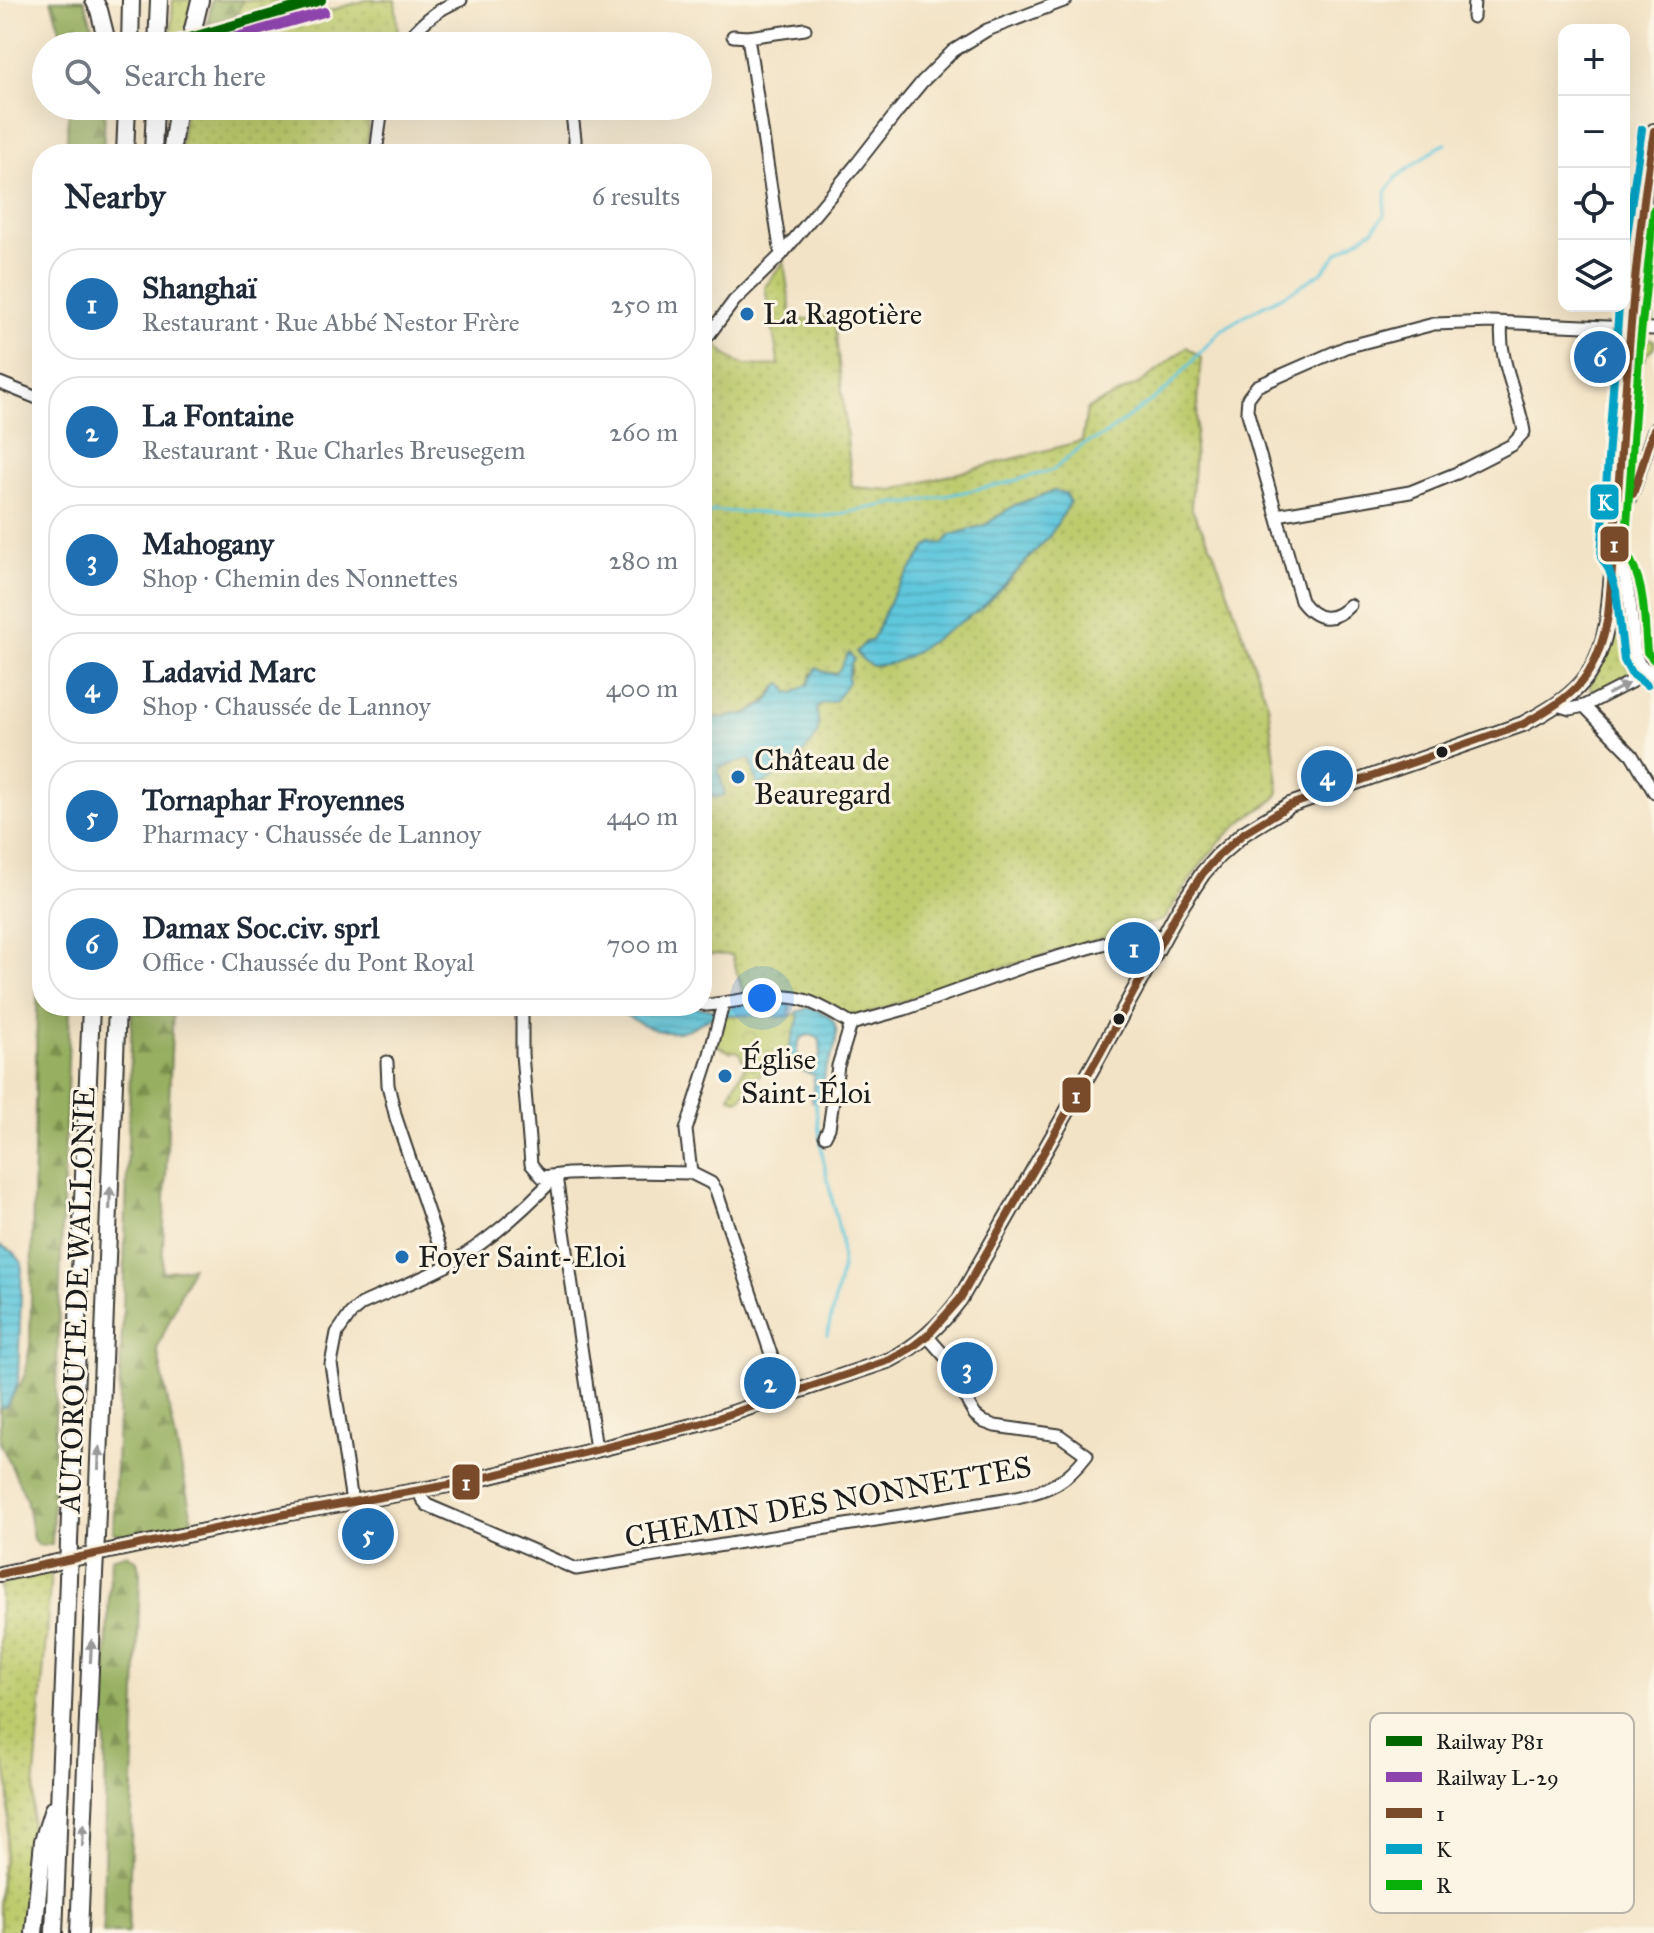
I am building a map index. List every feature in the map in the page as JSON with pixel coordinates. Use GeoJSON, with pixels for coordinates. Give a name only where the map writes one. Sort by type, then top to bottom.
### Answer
{"type":"FeatureCollection","features":[{"type":"Feature","properties":{"kind":"highway"},"geometry":{"type":"LineString","coordinates":[[94,0],[104,32]]}},
{"type":"Feature","properties":{"kind":"highway"},"geometry":{"type":"LineString","coordinates":[[130,32],[131,0]]}},
{"type":"Feature","properties":{"kind":"highway"},"geometry":{"type":"LineString","coordinates":[[158,32],[159,0]]}},
{"type":"Feature","properties":{"kind":"highway"},"geometry":{"type":"LineString","coordinates":[[192,32],[200,0]]}},
{"type":"Feature","properties":{"kind":"highway"},"geometry":{"type":"LineString","coordinates":[[123,120],[126,128]]}},
{"type":"Feature","properties":{"kind":"highway"},"geometry":{"type":"LineString","coordinates":[[125,144],[126,120]]}},
{"type":"Feature","properties":{"kind":"highway"},"geometry":{"type":"LineString","coordinates":[[153,144],[154,120]]}},
{"type":"Feature","properties":{"kind":"highway"},"geometry":{"type":"LineString","coordinates":[[172,144],[176,120]]}},
{"type":"Feature","properties":{"kind":"highway","name":"AUTOROUTE DE WALLONIE"},"geometry":{"type":"LineString","coordinates":[[54,1933],[91,1016]]}},
{"type":"Feature","properties":{"kind":"highway","name":"AUTOROUTE DE WALLONIE"},"geometry":{"type":"LineString","coordinates":[[79,1933],[117,1016]]}},
{"type":"Feature","properties":{"kind":"highway"},"geometry":{"type":"LineString","coordinates":[[34,1933],[43,1841],[59,1788]]}},
{"type":"Feature","properties":{"kind":"main road"},"geometry":{"type":"LineString","coordinates":[[0,1574],[184,1535],[466,1482],[700,1424],[890,1360],[907,1352],[927,1336],[960,1299],[1191,890],[1229,845],[1274,813],[1311,796],[1523,724],[1570,696],[1589,674],[1602,647],[1608,616],[1628,328],[1636,246],[1654,131]]}},
{"type":"Feature","properties":{"kind":"street"},"geometry":{"type":"LineString","coordinates":[[415,32],[435,13],[461,0]]}},
{"type":"Feature","properties":{"kind":"street"},"geometry":{"type":"LineString","coordinates":[[712,331],[734,301],[781,255],[906,101],[953,51],[987,30],[1066,0]]}},
{"type":"Feature","properties":{"kind":"street"},"geometry":{"type":"LineString","coordinates":[[1473,17],[1474,0]]}},
{"type":"Feature","properties":{"kind":"street"},"geometry":{"type":"LineString","coordinates":[[733,36],[748,37],[805,29]]}},
{"type":"Feature","properties":{"kind":"street"},"geometry":{"type":"LineString","coordinates":[[748,37],[781,255]]}},
{"type":"Feature","properties":{"kind":"street"},"geometry":{"type":"LineString","coordinates":[[377,144],[380,120]]}},
{"type":"Feature","properties":{"kind":"street"},"geometry":{"type":"LineString","coordinates":[[573,120],[575,144]]}},
{"type":"Feature","properties":{"kind":"street"},"geometry":{"type":"LineString","coordinates":[[1636,246],[1646,255],[1654,279]]}},
{"type":"Feature","properties":{"kind":"street"},"geometry":{"type":"LineString","coordinates":[[1277,515],[1410,492],[1457,473],[1512,445],[1524,432],[1500,339],[1502,323]]}},
{"type":"Feature","properties":{"kind":"street"},"geometry":{"type":"LineString","coordinates":[[1350,605],[1342,613],[1329,618],[1309,612],[1301,601],[1247,410],[1248,398],[1257,386],[1346,347],[1434,324],[1502,323],[1654,329]]}},
{"type":"Feature","properties":{"kind":"street"},"geometry":{"type":"LineString","coordinates":[[0,383],[32,396]]}},
{"type":"Feature","properties":{"kind":"street"},"geometry":{"type":"LineString","coordinates":[[1615,522],[1633,493],[1654,429]]}},
{"type":"Feature","properties":{"kind":"street"},"geometry":{"type":"LineString","coordinates":[[1613,556],[1619,561],[1627,584],[1635,656],[1640,665],[1653,672]]}},
{"type":"Feature","properties":{"kind":"street"},"geometry":{"type":"LineString","coordinates":[[1557,705],[1570,709],[1584,706],[1653,672]]}},
{"type":"Feature","properties":{"kind":"street"},"geometry":{"type":"LineString","coordinates":[[1584,706],[1632,755],[1654,792]]}},
{"type":"Feature","properties":{"kind":"street"},"geometry":{"type":"LineString","coordinates":[[712,1007],[722,1010],[773,997],[796,998],[851,1024],[905,1009],[1026,966],[1141,933],[1164,937]]}},
{"type":"Feature","properties":{"kind":"street"},"geometry":{"type":"LineString","coordinates":[[691,1173],[686,1130],[722,1010]]}},
{"type":"Feature","properties":{"kind":"street"},"geometry":{"type":"LineString","coordinates":[[522,1016],[531,1164],[542,1177],[630,1172],[691,1173],[711,1183],[716,1190],[785,1396]]}},
{"type":"Feature","properties":{"kind":"street"},"geometry":{"type":"LineString","coordinates":[[825,1136],[829,1128],[838,1066],[851,1024]]}},
{"type":"Feature","properties":{"kind":"street"},"geometry":{"type":"LineString","coordinates":[[387,1062],[388,1085],[396,1118],[446,1266]]}},
{"type":"Feature","properties":{"kind":"street"},"geometry":{"type":"LineString","coordinates":[[352,1502],[331,1364],[337,1333],[351,1313],[362,1304],[446,1266],[486,1239],[530,1203],[556,1176]]}},
{"type":"Feature","properties":{"kind":"street"},"geometry":{"type":"LineString","coordinates":[[556,1176],[596,1449]]}},
{"type":"Feature","properties":{"kind":"street","name":"CHEMIN DES NONNETTES"},"geometry":{"type":"LineString","coordinates":[[419,1491],[427,1505],[576,1569],[1017,1497],[1057,1485],[1074,1472],[1087,1455],[1059,1435],[995,1426],[975,1415],[950,1362],[927,1336]]}},
{"type":"Feature","properties":{"kind":"green space"},"geometry":{"type":"Polygon","coordinates":[[[51,0],[84,0],[94,32],[61,32],[51,0]]]}},
{"type":"Feature","properties":{"kind":"green space"},"geometry":{"type":"Polygon","coordinates":[[[173,0],[195,0],[187,32],[171,32],[173,0]]]}},
{"type":"Feature","properties":{"kind":"green space"},"geometry":{"type":"Polygon","coordinates":[[[212,0],[242,0],[237,16],[207,24],[212,0]]]}},
{"type":"Feature","properties":{"kind":"green space"},"geometry":{"type":"Polygon","coordinates":[[[242,0],[293,0],[237,16],[242,0]]]}},
{"type":"Feature","properties":{"kind":"green space"},"geometry":{"type":"Polygon","coordinates":[[[367,0],[395,0],[398,32],[253,32],[367,0]]]}},
{"type":"Feature","properties":{"kind":"green space"},"geometry":{"type":"Polygon","coordinates":[[[68,120],[104,120],[103,144],[67,144],[68,120]]]}},
{"type":"Feature","properties":{"kind":"green space"},"geometry":{"type":"Polygon","coordinates":[[[184,120],[368,120],[367,144],[180,144],[184,120]]]}},
{"type":"Feature","properties":{"kind":"green space"},"geometry":{"type":"Polygon","coordinates":[[[784,261],[792,321],[834,316],[852,487],[893,490],[1082,441],[1087,409],[1142,382],[1187,347],[1201,358],[1191,508],[1213,550],[1268,704],[1279,792],[1220,842],[1191,878],[1164,920],[975,976],[850,1020],[803,1000],[745,1000],[732,955],[712,954],[712,770],[751,759],[779,775],[789,764],[817,714],[817,708],[851,670],[849,653],[842,668],[834,674],[812,673],[808,684],[794,693],[788,692],[785,686],[776,687],[753,710],[735,716],[712,718],[712,340],[741,364],[779,365],[765,287],[784,261]],[[1054,491],[1015,505],[985,525],[951,535],[872,641],[866,642],[857,652],[982,608],[1049,537],[1056,524],[1054,491]]]}},
{"type":"Feature","properties":{"kind":"green space"},"geometry":{"type":"Polygon","coordinates":[[[1645,272],[1652,290],[1654,322],[1642,314],[1638,302],[1641,273],[1645,272]]]}},
{"type":"Feature","properties":{"kind":"green space"},"geometry":{"type":"Polygon","coordinates":[[[1645,338],[1654,340],[1654,347],[1646,354],[1645,360],[1636,353],[1631,427],[1638,435],[1636,462],[1628,489],[1625,489],[1636,346],[1645,338]]]}},
{"type":"Feature","properties":{"kind":"green space"},"geometry":{"type":"Polygon","coordinates":[[[1619,594],[1622,595],[1630,673],[1627,679],[1596,694],[1591,692],[1590,685],[1605,652],[1619,594]]]}},
{"type":"Feature","properties":{"kind":"green space"},"geometry":{"type":"Polygon","coordinates":[[[797,1014],[799,1017],[784,1064],[763,1070],[738,1100],[729,1096],[747,1062],[740,1053],[716,1045],[723,1015],[797,1014]]]}},
{"type":"Feature","properties":{"kind":"green space"},"geometry":{"type":"Polygon","coordinates":[[[37,1016],[70,1016],[52,1545],[38,1545],[33,1539],[26,1498],[0,1442],[0,1395],[20,1386],[30,1346],[37,1016]]]}},
{"type":"Feature","properties":{"kind":"green space"},"geometry":{"type":"Polygon","coordinates":[[[132,1016],[173,1016],[162,1272],[192,1267],[157,1349],[193,1523],[130,1538],[113,1532],[132,1016]]]}},
{"type":"Feature","properties":{"kind":"green space"},"geometry":{"type":"Polygon","coordinates":[[[126,1554],[137,1561],[140,1573],[128,1933],[103,1933],[106,1742],[103,1714],[111,1558],[126,1554]]]}},
{"type":"Feature","properties":{"kind":"green space"},"geometry":{"type":"Polygon","coordinates":[[[51,1572],[23,1933],[0,1933],[1,1877],[9,1799],[0,1754],[0,1584],[51,1572]]]}},
{"type":"Feature","properties":{"kind":"water"},"geometry":{"type":"Polygon","coordinates":[[[1054,491],[1065,493],[1070,503],[1049,537],[982,608],[893,663],[872,666],[856,652],[866,642],[872,641],[893,594],[927,547],[934,542],[943,544],[951,535],[985,525],[1015,505],[1054,491]]]}},
{"type":"Feature","properties":{"kind":"water"},"geometry":{"type":"Polygon","coordinates":[[[849,653],[854,659],[848,682],[835,701],[817,708],[818,731],[808,748],[782,771],[758,786],[750,759],[718,768],[725,795],[713,798],[712,718],[738,716],[755,710],[782,683],[788,692],[794,693],[808,684],[817,667],[835,674],[849,653]]]}},
{"type":"Feature","properties":{"kind":"water"},"geometry":{"type":"Polygon","coordinates":[[[784,1000],[790,1011],[789,1016],[783,1017],[720,1015],[710,1017],[690,1029],[675,1032],[656,1030],[628,1016],[712,1016],[712,1009],[724,1011],[736,1005],[784,1000]]]}},
{"type":"Feature","properties":{"kind":"water"},"geometry":{"type":"Polygon","coordinates":[[[807,1008],[824,1013],[836,1029],[835,1044],[818,1102],[812,1102],[814,1075],[784,1064],[799,1017],[797,1011],[807,1008]],[[804,1036],[799,1042],[797,1051],[802,1063],[815,1064],[819,1058],[820,1040],[814,1036],[804,1036]]]}},
{"type":"Feature","properties":{"kind":"water"},"geometry":{"type":"Polygon","coordinates":[[[0,1245],[14,1252],[22,1263],[18,1382],[6,1407],[0,1408],[0,1245]]]}},
{"type":"Feature","properties":{"kind":"waterway"},"geometry":{"type":"LineString","coordinates":[[712,512],[829,516],[895,503],[912,503],[1053,470],[1083,445],[1103,436],[1166,390],[1219,332],[1322,272],[1339,252],[1374,229],[1384,215],[1386,192],[1397,177],[1446,144]]}},
{"type":"Feature","properties":{"kind":"waterway"},"geometry":{"type":"LineString","coordinates":[[815,1102],[823,1158],[841,1239],[842,1269],[827,1335]]}},
{"type":"Feature","properties":{"kind":"rail line","name":"P81"},"geometry":{"type":"LineString","coordinates":[[210,32],[321,0]]}},
{"type":"Feature","properties":{"kind":"rail line","name":"L-29"},"geometry":{"type":"LineString","coordinates":[[254,32],[324,12]]}},
{"type":"Feature","properties":{"kind":"transit line","name":"K"},"geometry":{"type":"LineString","coordinates":[[1626,240],[1642,129]]}},
{"type":"Feature","properties":{"kind":"transit line","name":"1"},"geometry":{"type":"LineString","coordinates":[[0,1574],[290,1513],[466,1482],[700,1424],[890,1360],[929,1334],[960,1299],[1178,911],[1218,856],[1244,833],[1290,805],[1523,724],[1570,693],[1590,669],[1598,655],[1608,616],[1632,312],[1654,131]]}},
{"type":"Feature","properties":{"kind":"transit line","name":"R"},"geometry":{"type":"LineString","coordinates":[[1654,209],[1640,344],[1625,552],[1637,575],[1647,652],[1654,660]]}},
{"type":"Feature","properties":{"kind":"transit line","name":"K"},"geometry":{"type":"LineString","coordinates":[[1619,312],[1601,557],[1616,591],[1624,660],[1631,673],[1647,685]]}},
{"type":"Feature","properties":{"kind":"transit line","name":"1"},"geometry":{"type":"LineString","coordinates":[[1633,494],[1654,429]]}},
{"type":"Feature","properties":{"kind":"place","name":"La Ragotière"},"geometry":{"type":"Point","coordinates":[747,314]}},
{"type":"Feature","properties":{"kind":"place","name":"Damax Soc.civ. sprl"},"geometry":{"type":"Point","coordinates":[1600,357]}},
{"type":"Feature","properties":{"kind":"place","name":"Ladavid Marc"},"geometry":{"type":"Point","coordinates":[1327,776]}},
{"type":"Feature","properties":{"kind":"place","name":"Château de Beauregard"},"geometry":{"type":"Point","coordinates":[738,777]}},
{"type":"Feature","properties":{"kind":"place","name":"Shanghaï"},"geometry":{"type":"Point","coordinates":[1134,948]}},
{"type":"Feature","properties":{"kind":"place","name":"Église Saint-Éloi"},"geometry":{"type":"Point","coordinates":[725,1076]}},
{"type":"Feature","properties":{"kind":"place","name":"Foyer Saint-Eloi"},"geometry":{"type":"Point","coordinates":[402,1257]}},
{"type":"Feature","properties":{"kind":"place","name":"Mahogany"},"geometry":{"type":"Point","coordinates":[967,1368]}},
{"type":"Feature","properties":{"kind":"place","name":"La Fontaine"},"geometry":{"type":"Point","coordinates":[770,1383]}},
{"type":"Feature","properties":{"kind":"place","name":"Tornaphar Froyennes"},"geometry":{"type":"Point","coordinates":[368,1534]}}]}
